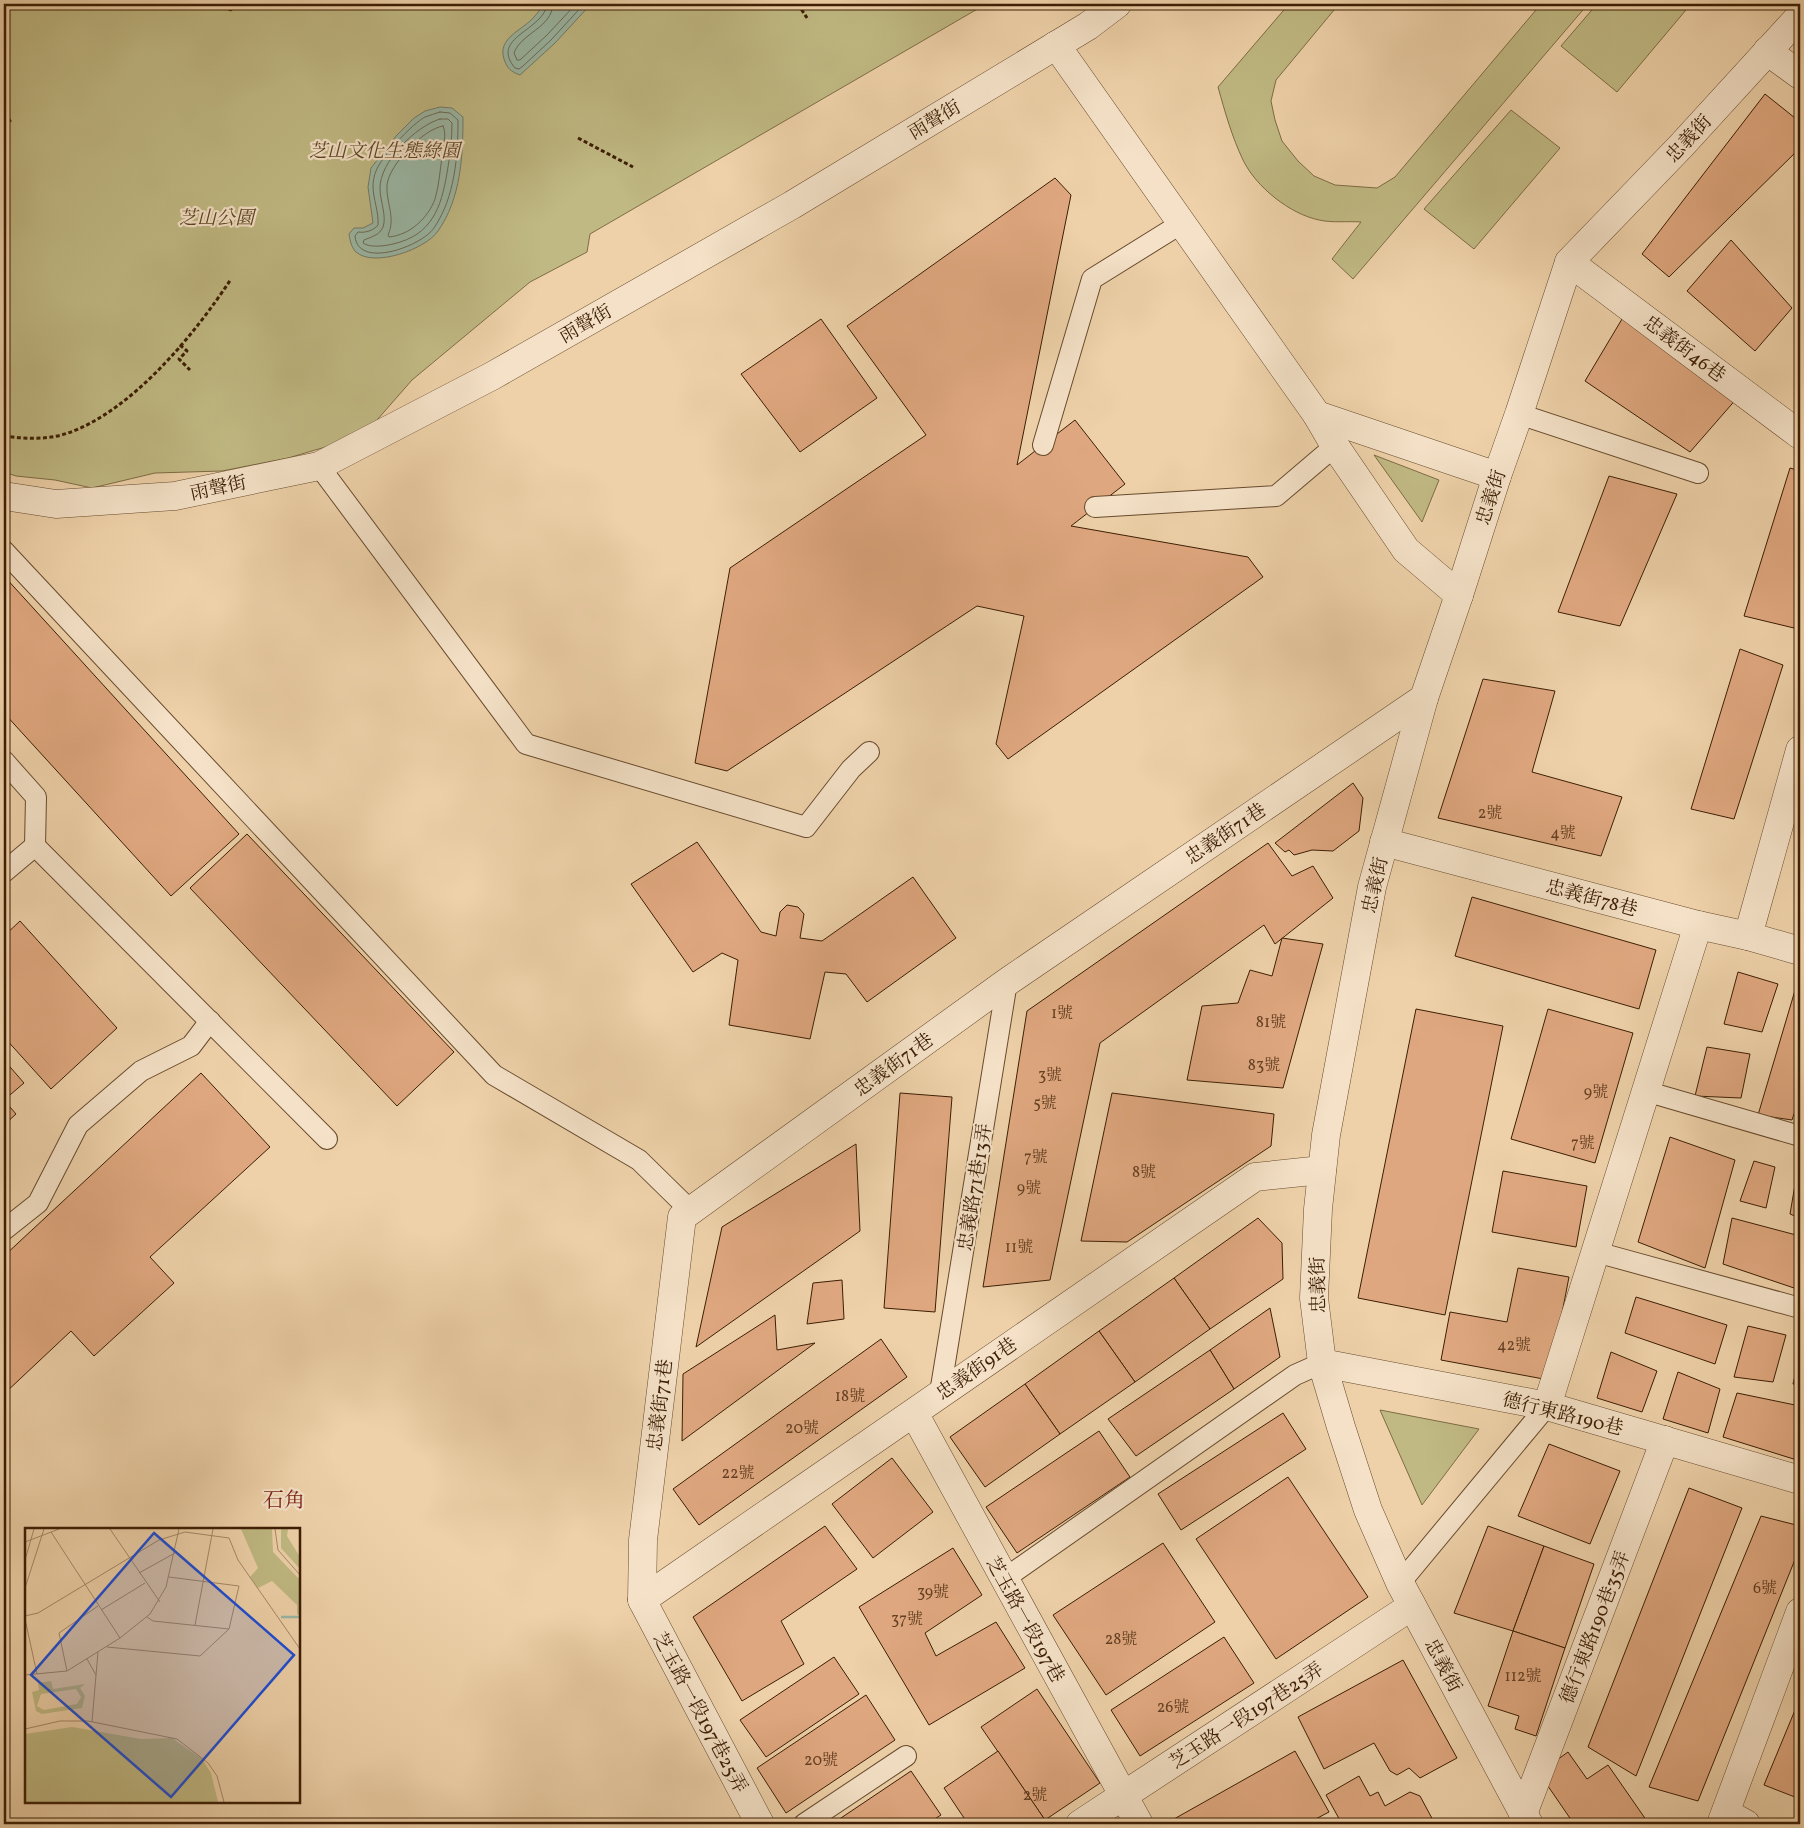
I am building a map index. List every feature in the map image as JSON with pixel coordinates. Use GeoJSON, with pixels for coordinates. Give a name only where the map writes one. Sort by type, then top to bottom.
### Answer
{"type":"FeatureCollection","features":[{"type":"Feature","properties":{"kind":"street","name":"雨聲街"},"geometry":{"type":"LineString","coordinates":[[4,496],[56,504],[176,496],[319,466],[492,376],[784,210],[1088,26],[1117,4]]}},
{"type":"Feature","properties":{"kind":"street","name":"忠義街"},"geometry":{"type":"LineString","coordinates":[[1526,1819],[1406,1594],[1368,1510],[1322,1363],[1314,1298],[1318,1209],[1326,1135],[1372,887],[1424,698],[1460,595],[1496,476],[1519,414],[1569,262],[1681,146],[1800,16]]}},
{"type":"Feature","properties":{"kind":"street"},"geometry":{"type":"LineString","coordinates":[[1056,45],[1317,415],[1335,446],[1406,550],[1460,595]]}},
{"type":"Feature","properties":{"kind":"street"},"geometry":{"type":"LineString","coordinates":[[1767,50],[1800,75]]}},
{"type":"Feature","properties":{"kind":"street","name":"忠義街46巷"},"geometry":{"type":"LineString","coordinates":[[1569,262],[1800,435]]}},
{"type":"Feature","properties":{"kind":"street"},"geometry":{"type":"LineString","coordinates":[[1317,415],[1496,476]]}},
{"type":"Feature","properties":{"kind":"street","name":"忠義街71巷"},"geometry":{"type":"LineString","coordinates":[[642,1600],[643,1540],[682,1217],[1007,982],[1424,698]]}},
{"type":"Feature","properties":{"kind":"street"},"geometry":{"type":"LineString","coordinates":[[1748,936],[1800,750]]}},
{"type":"Feature","properties":{"kind":"street","name":"忠義街78巷"},"geometry":{"type":"LineString","coordinates":[[1384,842],[1800,951]]}},
{"type":"Feature","properties":{"kind":"street"},"geometry":{"type":"LineString","coordinates":[[1547,1406],[1698,925]]}},
{"type":"Feature","properties":{"kind":"street","name":"忠義街91巷"},"geometry":{"type":"LineString","coordinates":[[642,1600],[914,1413],[940,1392],[1255,1177],[1322,1170]]}},
{"type":"Feature","properties":{"kind":"street","name":"德行東路190巷"},"geometry":{"type":"LineString","coordinates":[[1322,1363],[1547,1406],[1800,1480]]}},
{"type":"Feature","properties":{"kind":"street","name":"芝玉路一段197巷"},"geometry":{"type":"LineString","coordinates":[[914,1413],[1139,1824]]}},
{"type":"Feature","properties":{"kind":"street","name":"德行東路190巷35弄"},"geometry":{"type":"LineString","coordinates":[[1526,1819],[1665,1440]]}},
{"type":"Feature","properties":{"kind":"street","name":"芝玉路一段197巷25弄"},"geometry":{"type":"LineString","coordinates":[[1080,1824],[1123,1796],[1406,1594]]}},
{"type":"Feature","properties":{"kind":"street","name":"芝玉路一段197巷25弄"},"geometry":{"type":"LineString","coordinates":[[642,1600],[760,1824]]}},
{"type":"Feature","properties":{"kind":"street"},"geometry":{"type":"LineString","coordinates":[[1731,1821],[1800,1612]]}},
{"type":"Feature","properties":{"kind":"lane"},"geometry":{"type":"LineString","coordinates":[[1043,445],[1092,280],[1182,223]]}},
{"type":"Feature","properties":{"kind":"lane"},"geometry":{"type":"LineString","coordinates":[[1519,414],[1698,473]]}},
{"type":"Feature","properties":{"kind":"lane"},"geometry":{"type":"LineString","coordinates":[[1095,507],[1276,496],[1335,446]]}},
{"type":"Feature","properties":{"kind":"lane"},"geometry":{"type":"LineString","coordinates":[[319,466],[526,744],[806,827],[851,769],[869,752]]}},
{"type":"Feature","properties":{"kind":"lane"},"geometry":{"type":"LineString","coordinates":[[4,551],[494,1075],[638,1160],[690,1210]]}},
{"type":"Feature","properties":{"kind":"lane"},"geometry":{"type":"LineString","coordinates":[[4,761],[36,797],[35,846],[327,1139]]}},
{"type":"Feature","properties":{"kind":"lane"},"geometry":{"type":"LineString","coordinates":[[4,872],[35,846]]}},
{"type":"Feature","properties":{"kind":"lane","name":"忠義路71巷13弄"},"geometry":{"type":"LineString","coordinates":[[940,1392],[1007,982]]}},
{"type":"Feature","properties":{"kind":"lane"},"geometry":{"type":"LineString","coordinates":[[4,1230],[38,1203],[78,1125],[142,1071],[191,1046],[210,1021]]}},
{"type":"Feature","properties":{"kind":"lane"},"geometry":{"type":"LineString","coordinates":[[1645,1091],[1800,1136]]}},
{"type":"Feature","properties":{"kind":"lane"},"geometry":{"type":"LineString","coordinates":[[1596,1252],[1800,1308]]}},
{"type":"Feature","properties":{"kind":"lane"},"geometry":{"type":"LineString","coordinates":[[1004,1579],[1295,1375],[1322,1363]]}},
{"type":"Feature","properties":{"kind":"lane"},"geometry":{"type":"LineString","coordinates":[[1406,1594],[1547,1406]]}},
{"type":"Feature","properties":{"kind":"lane"},"geometry":{"type":"LineString","coordinates":[[804,1824],[906,1756]]}},
{"type":"Feature","properties":{"kind":"path"},"geometry":{"type":"LineString","coordinates":[[798,4],[807,18]]}},
{"type":"Feature","properties":{"kind":"path"},"geometry":{"type":"LineString","coordinates":[[4,113],[10,121],[4,131]]}},
{"type":"Feature","properties":{"kind":"path"},"geometry":{"type":"LineString","coordinates":[[578,138],[633,167]]}},
{"type":"Feature","properties":{"kind":"path"},"geometry":{"type":"LineString","coordinates":[[4,436],[42,438],[68,433],[112,410],[144,383],[180,345],[210,311],[231,279]]}},
{"type":"Feature","properties":{"kind":"path"},"geometry":{"type":"LineString","coordinates":[[180,345],[187,351],[179,359],[190,370]]}},
{"type":"Feature","properties":{"kind":"green space","name":"芝山公園"},"geometry":{"type":"Polygon","coordinates":[[[4,4],[986,4],[590,234],[587,252],[530,282],[412,380],[363,436],[288,458],[222,471],[155,473],[92,488],[55,480],[16,476],[4,472],[4,4]]]}},
{"type":"Feature","properties":{"kind":"green space"},"geometry":{"type":"Polygon","coordinates":[[[1289,4],[1339,4],[1276,80],[1271,101],[1282,141],[1298,161],[1314,176],[1335,185],[1377,188],[1395,177],[1541,4],[1588,4],[1353,279],[1332,259],[1361,222],[1329,221],[1308,217],[1275,198],[1265,189],[1256,180],[1243,160],[1232,133],[1218,87],[1289,4]]]}},
{"type":"Feature","properties":{"kind":"green space"},"geometry":{"type":"Polygon","coordinates":[[[1597,4],[1691,4],[1617,92],[1561,46],[1597,4]]]}},
{"type":"Feature","properties":{"kind":"green space"},"geometry":{"type":"Polygon","coordinates":[[[1511,110],[1560,148],[1474,249],[1424,209],[1511,110]]]}},
{"type":"Feature","properties":{"kind":"green space"},"geometry":{"type":"Polygon","coordinates":[[[1374,455],[1439,480],[1422,522],[1374,455]]]}},
{"type":"Feature","properties":{"kind":"green space"},"geometry":{"type":"Polygon","coordinates":[[[1380,1410],[1479,1429],[1422,1505],[1380,1410]]]}},
{"type":"Feature","properties":{"kind":"water"},"geometry":{"type":"Polygon","coordinates":[[[543,4],[591,4],[555,43],[520,75],[512,71],[507,65],[504,59],[504,45],[512,35],[529,22],[543,4]]]}},
{"type":"Feature","properties":{"kind":"water"},"geometry":{"type":"Polygon","coordinates":[[[440,107],[452,108],[463,117],[459,176],[452,205],[446,218],[432,238],[412,250],[387,257],[375,258],[356,252],[352,246],[349,234],[354,228],[363,228],[373,223],[368,187],[371,168],[396,136],[414,118],[425,111],[440,107]]]}},
{"type":"Feature","properties":{"kind":"building"},"geometry":{"type":"Polygon","coordinates":[[[214,4],[239,4],[231,11],[214,4]]]}},
{"type":"Feature","properties":{"kind":"building"},"geometry":{"type":"Polygon","coordinates":[[[1765,94],[1800,122],[1800,148],[1669,277],[1642,254],[1765,94]]]}},
{"type":"Feature","properties":{"kind":"building"},"geometry":{"type":"Polygon","coordinates":[[[1055,178],[1071,195],[1017,465],[1075,420],[1125,484],[1071,526],[1248,557],[1263,577],[1008,759],[996,744],[1024,616],[977,606],[727,771],[695,763],[730,568],[926,435],[847,326],[1055,178]]]}},
{"type":"Feature","properties":{"kind":"building"},"geometry":{"type":"Polygon","coordinates":[[[1731,240],[1792,308],[1755,351],[1687,291],[1731,240]]]}},
{"type":"Feature","properties":{"kind":"building"},"geometry":{"type":"Polygon","coordinates":[[[1628,309],[1738,397],[1690,452],[1585,381],[1628,309]]]}},
{"type":"Feature","properties":{"kind":"building"},"geometry":{"type":"Polygon","coordinates":[[[821,319],[877,398],[800,452],[741,374],[821,319]]]}},
{"type":"Feature","properties":{"kind":"building"},"geometry":{"type":"Polygon","coordinates":[[[1790,468],[1800,471],[1800,607],[1794,628],[1744,616],[1790,468]]]}},
{"type":"Feature","properties":{"kind":"building"},"geometry":{"type":"Polygon","coordinates":[[[1609,476],[1677,494],[1620,626],[1558,612],[1609,476]]]}},
{"type":"Feature","properties":{"kind":"building"},"geometry":{"type":"Polygon","coordinates":[[[4,576],[239,834],[171,896],[4,713],[4,576]]]}},
{"type":"Feature","properties":{"kind":"building"},"geometry":{"type":"Polygon","coordinates":[[[1740,649],[1783,665],[1734,819],[1691,809],[1740,649]]]}},
{"type":"Feature","properties":{"kind":"building"},"geometry":{"type":"Polygon","coordinates":[[[1483,679],[1555,691],[1532,772],[1622,797],[1601,856],[1438,818],[1483,679]]]}},
{"type":"Feature","properties":{"kind":"building"},"geometry":{"type":"Polygon","coordinates":[[[1353,783],[1363,798],[1359,831],[1333,851],[1312,850],[1294,855],[1289,850],[1285,852],[1275,843],[1353,783]]]}},
{"type":"Feature","properties":{"kind":"building"},"geometry":{"type":"Polygon","coordinates":[[[247,834],[454,1052],[397,1106],[190,888],[247,834]]]}},
{"type":"Feature","properties":{"kind":"building"},"geometry":{"type":"Polygon","coordinates":[[[697,842],[761,932],[776,936],[780,912],[787,905],[798,907],[804,914],[800,938],[822,941],[913,877],[956,938],[867,1002],[846,974],[825,972],[810,1039],[729,1025],[738,960],[722,953],[693,972],[631,884],[697,842]]]}},
{"type":"Feature","properties":{"kind":"building"},"geometry":{"type":"Polygon","coordinates":[[[1268,843],[1292,876],[1313,866],[1333,898],[1275,944],[1264,925],[1100,1043],[1050,1280],[983,1287],[1027,1011],[1268,843]]]}},
{"type":"Feature","properties":{"kind":"building"},"geometry":{"type":"Polygon","coordinates":[[[1472,897],[1656,950],[1639,1009],[1455,956],[1472,897]]]}},
{"type":"Feature","properties":{"kind":"building"},"geometry":{"type":"Polygon","coordinates":[[[20,921],[117,1028],[51,1089],[4,1037],[4,936],[20,921]]]}},
{"type":"Feature","properties":{"kind":"building"},"geometry":{"type":"Polygon","coordinates":[[[1282,938],[1323,944],[1283,1088],[1187,1080],[1202,1006],[1238,1003],[1250,970],[1272,976],[1282,938]]]}},
{"type":"Feature","properties":{"kind":"building"},"geometry":{"type":"Polygon","coordinates":[[[1738,972],[1778,984],[1762,1032],[1724,1024],[1738,972]]]}},
{"type":"Feature","properties":{"kind":"building"},"geometry":{"type":"Polygon","coordinates":[[[1796,987],[1800,989],[1800,1096],[1792,1120],[1758,1115],[1796,987]]]}},
{"type":"Feature","properties":{"kind":"building"},"geometry":{"type":"Polygon","coordinates":[[[1416,1009],[1503,1026],[1445,1315],[1358,1298],[1416,1009]]]}},
{"type":"Feature","properties":{"kind":"building"},"geometry":{"type":"Polygon","coordinates":[[[1548,1009],[1633,1033],[1595,1163],[1511,1139],[1548,1009]]]}},
{"type":"Feature","properties":{"kind":"building"},"geometry":{"type":"Polygon","coordinates":[[[1707,1047],[1750,1054],[1741,1098],[1695,1096],[1707,1047]]]}},
{"type":"Feature","properties":{"kind":"building"},"geometry":{"type":"Polygon","coordinates":[[[4,1060],[24,1083],[4,1100],[4,1060]]]}},
{"type":"Feature","properties":{"kind":"building"},"geometry":{"type":"Polygon","coordinates":[[[201,1073],[270,1147],[150,1257],[174,1283],[94,1356],[71,1331],[4,1394],[4,1256],[201,1073]]]}},
{"type":"Feature","properties":{"kind":"building"},"geometry":{"type":"Polygon","coordinates":[[[900,1093],[952,1097],[935,1312],[884,1308],[900,1093]]]}},
{"type":"Feature","properties":{"kind":"building"},"geometry":{"type":"Polygon","coordinates":[[[1112,1093],[1274,1114],[1271,1146],[1127,1242],[1081,1241],[1112,1093]]]}},
{"type":"Feature","properties":{"kind":"building"},"geometry":{"type":"Polygon","coordinates":[[[4,1100],[16,1114],[4,1125],[4,1100]]]}},
{"type":"Feature","properties":{"kind":"building"},"geometry":{"type":"Polygon","coordinates":[[[1670,1137],[1735,1160],[1705,1268],[1638,1242],[1670,1137]]]}},
{"type":"Feature","properties":{"kind":"building"},"geometry":{"type":"Polygon","coordinates":[[[856,1144],[860,1231],[696,1347],[722,1227],[856,1144]]]}},
{"type":"Feature","properties":{"kind":"building"},"geometry":{"type":"Polygon","coordinates":[[[1754,1161],[1775,1167],[1766,1208],[1740,1201],[1754,1161]]]}},
{"type":"Feature","properties":{"kind":"building"},"geometry":{"type":"Polygon","coordinates":[[[1503,1171],[1587,1186],[1576,1247],[1492,1232],[1503,1171]]]}},
{"type":"Feature","properties":{"kind":"building"},"geometry":{"type":"Polygon","coordinates":[[[1797,1173],[1800,1174],[1800,1218],[1790,1214],[1797,1173]]]}},
{"type":"Feature","properties":{"kind":"building"},"geometry":{"type":"Polygon","coordinates":[[[1258,1218],[1282,1243],[1283,1279],[1210,1329],[1174,1278],[1258,1218]]]}},
{"type":"Feature","properties":{"kind":"building"},"geometry":{"type":"Polygon","coordinates":[[[1732,1218],[1800,1236],[1800,1290],[1723,1264],[1732,1218]]]}},
{"type":"Feature","properties":{"kind":"building"},"geometry":{"type":"Polygon","coordinates":[[[1518,1268],[1569,1277],[1549,1380],[1441,1360],[1450,1312],[1507,1322],[1518,1268]]]}},
{"type":"Feature","properties":{"kind":"building"},"geometry":{"type":"Polygon","coordinates":[[[1174,1278],[1210,1329],[1135,1382],[1099,1331],[1174,1278]]]}},
{"type":"Feature","properties":{"kind":"building"},"geometry":{"type":"Polygon","coordinates":[[[842,1280],[844,1319],[807,1324],[813,1283],[842,1280]]]}},
{"type":"Feature","properties":{"kind":"building"},"geometry":{"type":"Polygon","coordinates":[[[1636,1297],[1727,1325],[1715,1364],[1625,1333],[1636,1297]]]}},
{"type":"Feature","properties":{"kind":"building"},"geometry":{"type":"Polygon","coordinates":[[[1270,1308],[1280,1357],[1234,1389],[1210,1350],[1270,1308]]]}},
{"type":"Feature","properties":{"kind":"building"},"geometry":{"type":"Polygon","coordinates":[[[775,1315],[777,1350],[815,1343],[682,1441],[683,1374],[775,1315]]]}},
{"type":"Feature","properties":{"kind":"building"},"geometry":{"type":"Polygon","coordinates":[[[1748,1326],[1786,1335],[1773,1382],[1734,1377],[1748,1326]]]}},
{"type":"Feature","properties":{"kind":"building"},"geometry":{"type":"Polygon","coordinates":[[[1099,1331],[1135,1382],[1060,1434],[1025,1384],[1099,1331]]]}},
{"type":"Feature","properties":{"kind":"building"},"geometry":{"type":"Polygon","coordinates":[[[881,1339],[907,1377],[699,1525],[673,1489],[881,1339]]]}},
{"type":"Feature","properties":{"kind":"building"},"geometry":{"type":"Polygon","coordinates":[[[1210,1350],[1234,1389],[1136,1456],[1108,1419],[1210,1350]]]}},
{"type":"Feature","properties":{"kind":"building"},"geometry":{"type":"Polygon","coordinates":[[[1611,1352],[1657,1371],[1642,1412],[1597,1398],[1611,1352]]]}},
{"type":"Feature","properties":{"kind":"building"},"geometry":{"type":"Polygon","coordinates":[[[1800,1356],[1800,1386],[1793,1384],[1800,1356]]]}},
{"type":"Feature","properties":{"kind":"building"},"geometry":{"type":"Polygon","coordinates":[[[1678,1372],[1720,1389],[1708,1433],[1663,1419],[1678,1372]]]}},
{"type":"Feature","properties":{"kind":"building"},"geometry":{"type":"Polygon","coordinates":[[[1025,1384],[1060,1434],[985,1487],[950,1437],[1025,1384]]]}},
{"type":"Feature","properties":{"kind":"building"},"geometry":{"type":"Polygon","coordinates":[[[1737,1393],[1800,1406],[1800,1461],[1723,1437],[1737,1393]]]}},
{"type":"Feature","properties":{"kind":"building"},"geometry":{"type":"Polygon","coordinates":[[[1283,1413],[1306,1449],[1181,1530],[1158,1494],[1283,1413]]]}},
{"type":"Feature","properties":{"kind":"building"},"geometry":{"type":"Polygon","coordinates":[[[1099,1431],[1130,1477],[1017,1553],[986,1507],[1099,1431]]]}},
{"type":"Feature","properties":{"kind":"building"},"geometry":{"type":"Polygon","coordinates":[[[1549,1444],[1620,1471],[1590,1544],[1518,1516],[1549,1444]]]}},
{"type":"Feature","properties":{"kind":"building"},"geometry":{"type":"Polygon","coordinates":[[[892,1458],[933,1512],[873,1558],[832,1504],[892,1458]]]}},
{"type":"Feature","properties":{"kind":"building"},"geometry":{"type":"Polygon","coordinates":[[[1288,1477],[1368,1597],[1276,1659],[1196,1539],[1288,1477]]]}},
{"type":"Feature","properties":{"kind":"building"},"geometry":{"type":"Polygon","coordinates":[[[1689,1488],[1742,1508],[1636,1776],[1588,1747],[1689,1488]]]}},
{"type":"Feature","properties":{"kind":"building"},"geometry":{"type":"Polygon","coordinates":[[[1761,1516],[1800,1526],[1800,1547],[1698,1801],[1649,1787],[1761,1516]]]}},
{"type":"Feature","properties":{"kind":"building"},"geometry":{"type":"Polygon","coordinates":[[[825,1526],[857,1569],[781,1621],[804,1664],[742,1701],[693,1617],[825,1526]]]}},
{"type":"Feature","properties":{"kind":"building"},"geometry":{"type":"Polygon","coordinates":[[[1488,1526],[1544,1546],[1513,1631],[1454,1613],[1488,1526]]]}},
{"type":"Feature","properties":{"kind":"building"},"geometry":{"type":"Polygon","coordinates":[[[1163,1543],[1215,1622],[1106,1695],[1053,1615],[1163,1543]]]}},
{"type":"Feature","properties":{"kind":"building"},"geometry":{"type":"Polygon","coordinates":[[[1544,1546],[1594,1564],[1565,1648],[1513,1631],[1544,1546]]]}},
{"type":"Feature","properties":{"kind":"building"},"geometry":{"type":"Polygon","coordinates":[[[953,1548],[982,1595],[925,1633],[936,1656],[996,1622],[1025,1668],[929,1725],[859,1607],[953,1548]]]}},
{"type":"Feature","properties":{"kind":"building"},"geometry":{"type":"Polygon","coordinates":[[[1513,1631],[1565,1648],[1536,1736],[1515,1729],[1519,1716],[1488,1706],[1513,1631]]]}},
{"type":"Feature","properties":{"kind":"building"},"geometry":{"type":"Polygon","coordinates":[[[1224,1637],[1254,1683],[1140,1756],[1111,1710],[1224,1637]]]}},
{"type":"Feature","properties":{"kind":"building"},"geometry":{"type":"Polygon","coordinates":[[[834,1657],[859,1694],[766,1757],[740,1720],[834,1657]]]}},
{"type":"Feature","properties":{"kind":"building"},"geometry":{"type":"Polygon","coordinates":[[[1403,1660],[1457,1758],[1420,1778],[1409,1768],[1397,1775],[1390,1771],[1374,1743],[1324,1769],[1298,1717],[1403,1660]]]}},
{"type":"Feature","properties":{"kind":"building"},"geometry":{"type":"Polygon","coordinates":[[[1037,1689],[1100,1783],[1045,1820],[981,1727],[1037,1689]]]}},
{"type":"Feature","properties":{"kind":"building"},"geometry":{"type":"Polygon","coordinates":[[[866,1695],[895,1740],[786,1813],[757,1768],[866,1695]]]}},
{"type":"Feature","properties":{"kind":"building"},"geometry":{"type":"Polygon","coordinates":[[[1800,1698],[1800,1799],[1764,1785],[1800,1698]]]}},
{"type":"Feature","properties":{"kind":"building"},"geometry":{"type":"Polygon","coordinates":[[[998,1751],[1045,1820],[1039,1824],[968,1824],[944,1788],[998,1751]]]}},
{"type":"Feature","properties":{"kind":"building"},"geometry":{"type":"Polygon","coordinates":[[[1295,1751],[1329,1812],[1306,1824],[1177,1824],[1174,1819],[1295,1751]]]}},
{"type":"Feature","properties":{"kind":"building"},"geometry":{"type":"Polygon","coordinates":[[[1568,1752],[1587,1779],[1608,1765],[1649,1824],[1574,1824],[1539,1773],[1568,1752]]]}},
{"type":"Feature","properties":{"kind":"building"},"geometry":{"type":"Polygon","coordinates":[[[911,1771],[941,1815],[927,1824],[832,1824],[911,1771]]]}},
{"type":"Feature","properties":{"kind":"building"},"geometry":{"type":"Polygon","coordinates":[[[1359,1776],[1370,1796],[1378,1792],[1385,1806],[1410,1792],[1420,1796],[1435,1824],[1342,1824],[1326,1795],[1359,1776]]]}},
{"type":"Feature","properties":{"kind":"district","name":"石角"},"geometry":{"type":"Point","coordinates":[284,1500]}},
{"type":"Feature","properties":{"kind":"park label","name":"芝山文化生態綠園"},"geometry":{"type":"Point","coordinates":[384,150]}}]}
